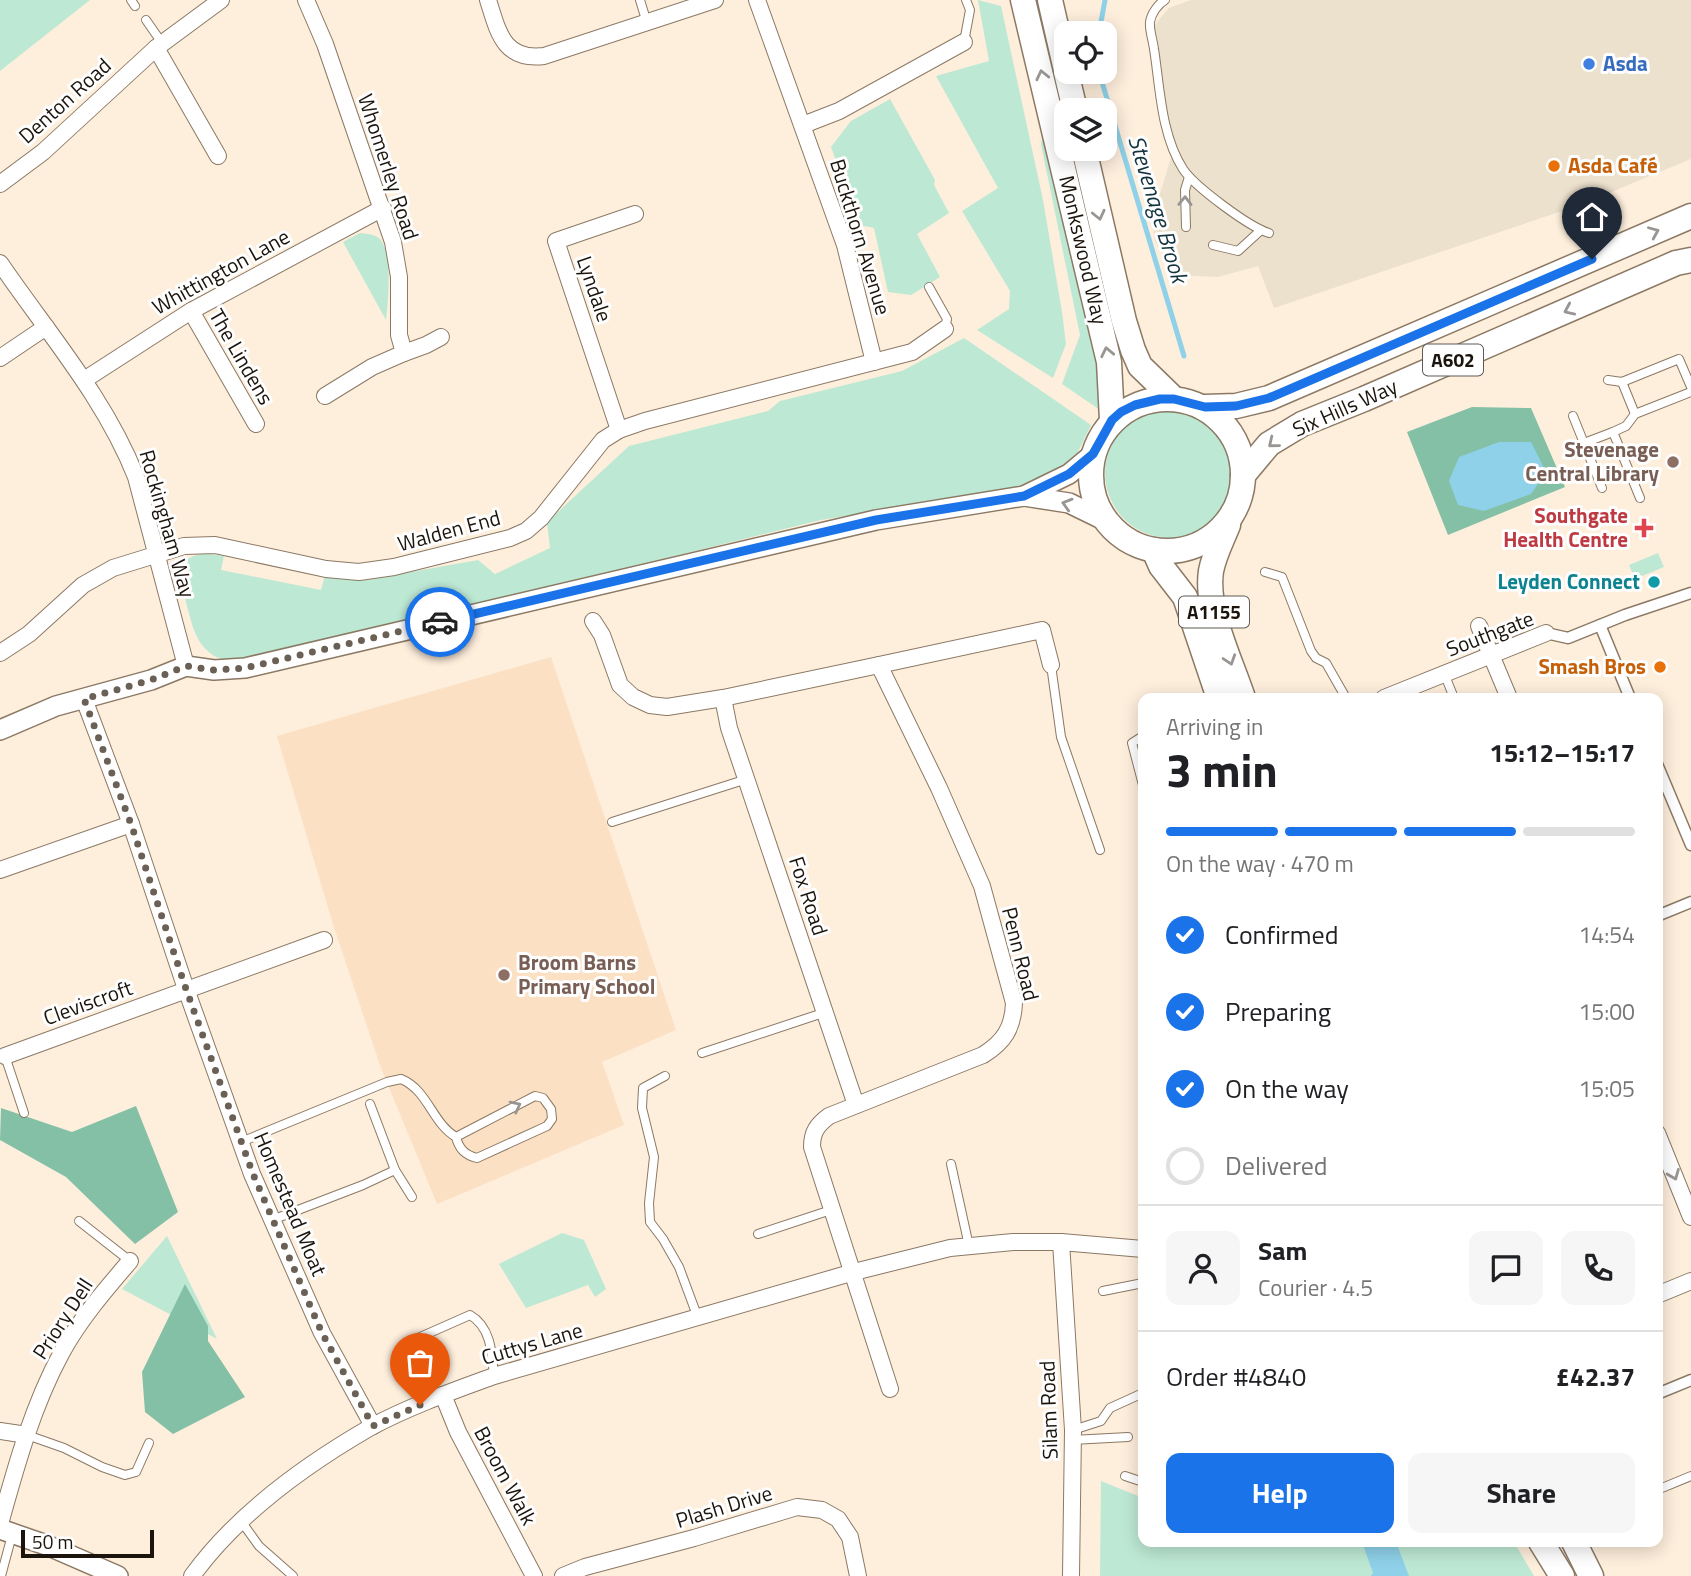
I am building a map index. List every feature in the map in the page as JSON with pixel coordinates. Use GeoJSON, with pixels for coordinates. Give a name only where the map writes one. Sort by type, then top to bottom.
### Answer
{"type":"FeatureCollection","features":[{"type":"Feature","properties":{"kind":"main road","name":"Monkswood Way"},"geometry":{"type":"LineString","coordinates":[[1023,0],[1109,362],[1112,420]]}},
{"type":"Feature","properties":{"kind":"main road"},"geometry":{"type":"LineString","coordinates":[[1050,0],[1055,21]]}},
{"type":"Feature","properties":{"kind":"main road","name":"Monkswood Way"},"geometry":{"type":"LineString","coordinates":[[1087,161],[1133,350],[1140,366],[1174,399]]}},
{"type":"Feature","properties":{"kind":"main road","name":"Six Hills Way"},"geometry":{"type":"LineString","coordinates":[[1205,407],[1236,406],[1269,398],[1691,216]]}},
{"type":"Feature","properties":{"kind":"main road","name":"Six Hills Way"},"geometry":{"type":"LineString","coordinates":[[1243,475],[1269,444],[1302,424],[1676,263],[1691,260]]}},
{"type":"Feature","properties":{"kind":"main road","name":"A602"},"geometry":{"type":"LineString","coordinates":[[1112,420],[1135,405],[1160,399],[1174,399],[1205,407],[1227,429],[1241,456],[1243,492],[1228,524]]}},
{"type":"Feature","properties":{"kind":"main road"},"geometry":{"type":"LineString","coordinates":[[1112,420],[1093,454],[1091,479],[1096,499],[1107,521],[1119,534],[1154,550],[1171,551],[1196,544],[1228,524]]}},
{"type":"Feature","properties":{"kind":"main road","name":"A1155"},"geometry":{"type":"LineString","coordinates":[[1228,524],[1211,573],[1212,603],[1241,693]]}},
{"type":"Feature","properties":{"kind":"main road","name":"A1155"},"geometry":{"type":"LineString","coordinates":[[1154,550],[1161,566],[1185,597],[1217,693]]}},
{"type":"Feature","properties":{"kind":"main road"},"geometry":{"type":"LineString","coordinates":[[1544,1547],[1562,1576]]}},
{"type":"Feature","properties":{"kind":"street","name":"Denton Road"},"geometry":{"type":"LineString","coordinates":[[0,184],[43,152],[159,45],[221,0]]}},
{"type":"Feature","properties":{"kind":"street","name":"Whomerley Road"},"geometry":{"type":"LineString","coordinates":[[306,0],[325,44],[393,242],[399,277],[399,334],[404,353]]}},
{"type":"Feature","properties":{"kind":"street"},"geometry":{"type":"LineString","coordinates":[[488,0],[500,35],[510,48],[526,56],[544,56],[715,0]]}},
{"type":"Feature","properties":{"kind":"street","name":"Buckthorn Avenue"},"geometry":{"type":"LineString","coordinates":[[757,0],[845,245],[874,362]]}},
{"type":"Feature","properties":{"kind":"street"},"geometry":{"type":"LineString","coordinates":[[803,125],[839,111],[964,42]]}},
{"type":"Feature","properties":{"kind":"street"},"geometry":{"type":"LineString","coordinates":[[159,45],[218,156]]}},
{"type":"Feature","properties":{"kind":"street","name":"Whittington Lane"},"geometry":{"type":"LineString","coordinates":[[84,380],[191,311],[383,208]]}},
{"type":"Feature","properties":{"kind":"street","name":"Lyndale"},"geometry":{"type":"LineString","coordinates":[[619,430],[556,241],[635,214]]}},
{"type":"Feature","properties":{"kind":"street","name":"Rockingham Way"},"geometry":{"type":"LineString","coordinates":[[0,262],[84,380],[126,452],[136,477],[186,666]]}},
{"type":"Feature","properties":{"kind":"street","name":"The Lindens"},"geometry":{"type":"LineString","coordinates":[[191,311],[256,424]]}},
{"type":"Feature","properties":{"kind":"street"},"geometry":{"type":"LineString","coordinates":[[0,358],[46,327]]}},
{"type":"Feature","properties":{"kind":"street","name":"Walden End"},"geometry":{"type":"LineString","coordinates":[[0,653],[29,634],[83,585],[113,568],[184,546],[215,545],[326,569],[359,572],[394,568],[510,538],[534,525],[603,440],[619,430],[912,352],[945,329]]}},
{"type":"Feature","properties":{"kind":"street"},"geometry":{"type":"LineString","coordinates":[[325,396],[372,366],[441,337]]}},
{"type":"Feature","properties":{"kind":"street"},"geometry":{"type":"LineString","coordinates":[[0,730],[56,706],[151,680],[186,666],[214,670],[245,668],[876,520],[1024,496],[1069,474],[1093,454]]}},
{"type":"Feature","properties":{"kind":"street"},"geometry":{"type":"LineString","coordinates":[[1024,496],[1069,503],[1107,521]]}},
{"type":"Feature","properties":{"kind":"street","name":"Southgate"},"geometry":{"type":"LineString","coordinates":[[1396,693],[1546,633],[1568,638],[1691,593]]}},
{"type":"Feature","properties":{"kind":"street"},"geometry":{"type":"LineString","coordinates":[[593,621],[602,635],[620,685],[632,697],[650,705],[667,707],[723,698],[1042,630],[1051,665]]}},
{"type":"Feature","properties":{"kind":"street"},"geometry":{"type":"LineString","coordinates":[[1600,625],[1628,693]]}},
{"type":"Feature","properties":{"kind":"street"},"geometry":{"type":"LineString","coordinates":[[1479,626],[1507,693]]}},
{"type":"Feature","properties":{"kind":"street","name":"Penn Road"},"geometry":{"type":"LineString","coordinates":[[854,1272],[812,1147],[814,1130],[829,1116],[992,1049],[1002,1042],[1014,1015],[1011,988],[982,886],[939,788],[879,664]]}},
{"type":"Feature","properties":{"kind":"street","name":"Fox Road"},"geometry":{"type":"LineString","coordinates":[[723,698],[729,728],[856,1105]]}},
{"type":"Feature","properties":{"kind":"street","name":"Homestead Moat"},"geometry":{"type":"LineString","coordinates":[[84,699],[131,824],[241,1142],[272,1220],[322,1333],[373,1426]]}},
{"type":"Feature","properties":{"kind":"street"},"geometry":{"type":"LineString","coordinates":[[1663,776],[1687,825],[1691,845]]}},
{"type":"Feature","properties":{"kind":"street"},"geometry":{"type":"LineString","coordinates":[[0,870],[131,824]]}},
{"type":"Feature","properties":{"kind":"street"},"geometry":{"type":"LineString","coordinates":[[1663,914],[1691,902]]}},
{"type":"Feature","properties":{"kind":"street"},"geometry":{"type":"LineString","coordinates":[[186,989],[324,940]]}},
{"type":"Feature","properties":{"kind":"street","name":"Cleviscroft"},"geometry":{"type":"LineString","coordinates":[[5,1056],[186,989]]}},
{"type":"Feature","properties":{"kind":"street"},"geometry":{"type":"LineString","coordinates":[[1663,1148],[1691,1217]]}},
{"type":"Feature","properties":{"kind":"street","name":"Cuttys Lane"},"geometry":{"type":"LineString","coordinates":[[192,1576],[214,1548],[241,1521],[302,1471],[373,1426],[494,1376],[900,1259],[969,1246],[1013,1242],[1060,1242],[1138,1249]]}},
{"type":"Feature","properties":{"kind":"street","name":"Silam Road"},"geometry":{"type":"LineString","coordinates":[[1060,1242],[1072,1435],[1070,1576]]}},
{"type":"Feature","properties":{"kind":"street","name":"Priory Dell"},"geometry":{"type":"LineString","coordinates":[[4,1529],[27,1435],[62,1351],[130,1261]]}},
{"type":"Feature","properties":{"kind":"street"},"geometry":{"type":"LineString","coordinates":[[854,1272],[890,1389]]}},
{"type":"Feature","properties":{"kind":"street"},"geometry":{"type":"LineString","coordinates":[[1663,1293],[1691,1281]]}},
{"type":"Feature","properties":{"kind":"street"},"geometry":{"type":"LineString","coordinates":[[1663,1392],[1691,1380]]}},
{"type":"Feature","properties":{"kind":"street","name":"Broom Walk"},"geometry":{"type":"LineString","coordinates":[[443,1395],[458,1432],[534,1576]]}},
{"type":"Feature","properties":{"kind":"street"},"geometry":{"type":"LineString","coordinates":[[0,1431],[27,1435]]}},
{"type":"Feature","properties":{"kind":"street","name":"Plash Drive"},"geometry":{"type":"LineString","coordinates":[[563,1576],[585,1567],[797,1507],[822,1510],[838,1520],[850,1537],[858,1576]]}},
{"type":"Feature","properties":{"kind":"street"},"geometry":{"type":"LineString","coordinates":[[4,1529],[118,1576]]}},
{"type":"Feature","properties":{"kind":"lane"},"geometry":{"type":"LineString","coordinates":[[640,0],[647,23]]}},
{"type":"Feature","properties":{"kind":"lane"},"geometry":{"type":"LineString","coordinates":[[964,42],[970,10],[966,0]]}},
{"type":"Feature","properties":{"kind":"lane"},"geometry":{"type":"LineString","coordinates":[[1164,0],[1158,4],[1150,22],[1167,127],[1174,152],[1189,177],[1230,211],[1265,232],[1238,251],[1213,245]]}},
{"type":"Feature","properties":{"kind":"lane"},"geometry":{"type":"LineString","coordinates":[[146,20],[159,45]]}},
{"type":"Feature","properties":{"kind":"lane"},"geometry":{"type":"LineString","coordinates":[[1186,226],[1185,190],[1189,177]]}},
{"type":"Feature","properties":{"kind":"lane"},"geometry":{"type":"LineString","coordinates":[[929,287],[947,319],[945,329]]}},
{"type":"Feature","properties":{"kind":"lane"},"geometry":{"type":"LineString","coordinates":[[1584,443],[1626,426],[1635,414],[1691,389],[1679,359],[1622,382],[1608,380]]}},
{"type":"Feature","properties":{"kind":"lane"},"geometry":{"type":"LineString","coordinates":[[1622,382],[1635,414]]}},
{"type":"Feature","properties":{"kind":"lane"},"geometry":{"type":"LineString","coordinates":[[1573,416],[1602,488]]}},
{"type":"Feature","properties":{"kind":"lane"},"geometry":{"type":"LineString","coordinates":[[1613,432],[1640,498]]}},
{"type":"Feature","properties":{"kind":"lane"},"geometry":{"type":"LineString","coordinates":[[1265,572],[1282,577],[1308,652],[1326,663],[1343,693]]}},
{"type":"Feature","properties":{"kind":"lane"},"geometry":{"type":"LineString","coordinates":[[1051,665],[1061,737],[1100,850]]}},
{"type":"Feature","properties":{"kind":"lane"},"geometry":{"type":"LineString","coordinates":[[1444,673],[1452,693]]}},
{"type":"Feature","properties":{"kind":"lane"},"geometry":{"type":"LineString","coordinates":[[1138,739],[1132,743],[1138,766]]}},
{"type":"Feature","properties":{"kind":"lane"},"geometry":{"type":"LineString","coordinates":[[612,822],[747,779]]}},
{"type":"Feature","properties":{"kind":"lane"},"geometry":{"type":"LineString","coordinates":[[702,1053],[823,1013]]}},
{"type":"Feature","properties":{"kind":"lane"},"geometry":{"type":"LineString","coordinates":[[5,1056],[24,1113]]}},
{"type":"Feature","properties":{"kind":"lane"},"geometry":{"type":"LineString","coordinates":[[665,1076],[643,1088],[642,1108],[654,1157],[649,1203],[650,1222],[679,1267],[698,1318]]}},
{"type":"Feature","properties":{"kind":"lane"},"geometry":{"type":"LineString","coordinates":[[241,1142],[387,1082],[401,1079],[418,1089],[446,1132],[456,1137]]}},
{"type":"Feature","properties":{"kind":"lane"},"geometry":{"type":"LineString","coordinates":[[535,1096],[543,1098],[551,1109],[552,1119],[547,1126],[477,1158],[467,1156],[458,1146],[456,1137],[535,1096]]}},
{"type":"Feature","properties":{"kind":"lane"},"geometry":{"type":"LineString","coordinates":[[370,1104],[395,1170],[412,1196]]}},
{"type":"Feature","properties":{"kind":"lane"},"geometry":{"type":"LineString","coordinates":[[951,1164],[969,1246]]}},
{"type":"Feature","properties":{"kind":"lane"},"geometry":{"type":"LineString","coordinates":[[272,1220],[395,1170]]}},
{"type":"Feature","properties":{"kind":"lane"},"geometry":{"type":"LineString","coordinates":[[758,1234],[834,1209]]}},
{"type":"Feature","properties":{"kind":"lane"},"geometry":{"type":"LineString","coordinates":[[79,1221],[130,1261]]}},
{"type":"Feature","properties":{"kind":"lane"},"geometry":{"type":"LineString","coordinates":[[1103,1291],[1138,1284]]}},
{"type":"Feature","properties":{"kind":"lane"},"geometry":{"type":"LineString","coordinates":[[418,1338],[470,1315],[480,1321],[485,1329],[494,1376]]}},
{"type":"Feature","properties":{"kind":"lane"},"geometry":{"type":"LineString","coordinates":[[1072,1435],[1101,1421],[1110,1408],[1138,1395]]}},
{"type":"Feature","properties":{"kind":"lane"},"geometry":{"type":"LineString","coordinates":[[27,1435],[43,1439],[125,1475],[136,1472],[149,1443]]}},
{"type":"Feature","properties":{"kind":"lane"},"geometry":{"type":"LineString","coordinates":[[1072,1435],[1128,1437]]}},
{"type":"Feature","properties":{"kind":"lane"},"geometry":{"type":"LineString","coordinates":[[1125,1476],[1138,1480]]}},
{"type":"Feature","properties":{"kind":"lane"},"geometry":{"type":"LineString","coordinates":[[1663,1488],[1691,1476]]}},
{"type":"Feature","properties":{"kind":"lane"},"geometry":{"type":"LineString","coordinates":[[241,1521],[259,1546],[293,1576]]}},
{"type":"Feature","properties":{"kind":"lane"},"geometry":{"type":"LineString","coordinates":[[1,1576],[4,1529]]}},
{"type":"Feature","properties":{"kind":"shaded area"},"geometry":{"type":"Polygon","coordinates":[[[1191,0],[1691,0],[1691,159],[1580,205],[1274,308],[1258,266],[1218,277],[1176,275],[1155,242],[1152,220],[1173,151],[1153,27],[1169,8],[1191,0]]]}},
{"type":"Feature","properties":{"kind":"shaded area","name":"Broom Barns Primary School"},"geometry":{"type":"Polygon","coordinates":[[[551,657],[676,1030],[602,1062],[624,1125],[437,1204],[381,1068],[332,921],[277,736],[551,657]]]}},
{"type":"Feature","properties":{"kind":"green space"},"geometry":{"type":"Polygon","coordinates":[[[0,0],[90,0],[0,71],[0,0]]]}},
{"type":"Feature","properties":{"kind":"green space"},"geometry":{"type":"Polygon","coordinates":[[[978,0],[1001,6],[1043,200],[1066,344],[1053,378],[977,330],[1009,309],[1010,291],[962,211],[998,188],[936,76],[989,61],[978,0]]]}},
{"type":"Feature","properties":{"kind":"green space"},"geometry":{"type":"Polygon","coordinates":[[[890,99],[935,180],[934,185],[949,213],[917,234],[940,277],[911,295],[888,292],[874,228],[859,225],[831,147],[851,121],[890,99]]]}},
{"type":"Feature","properties":{"kind":"green space"},"geometry":{"type":"Polygon","coordinates":[[[1045,127],[1103,356],[1100,410],[1062,384],[1080,335],[1041,144],[1045,127]]]}},
{"type":"Feature","properties":{"kind":"green space"},"geometry":{"type":"Polygon","coordinates":[[[360,233],[380,239],[387,255],[389,278],[386,320],[343,242],[360,233]]]}},
{"type":"Feature","properties":{"kind":"green space"},"geometry":{"type":"Polygon","coordinates":[[[964,338],[1091,425],[1078,452],[1058,471],[1018,488],[821,520],[246,662],[214,656],[201,643],[195,632],[184,593],[182,572],[184,564],[197,555],[224,556],[221,570],[321,590],[325,575],[360,581],[478,560],[495,574],[550,548],[547,522],[629,446],[768,411],[780,401],[902,371],[964,338]]]}},
{"type":"Feature","properties":{"kind":"green space"},"geometry":{"type":"Polygon","coordinates":[[[1472,407],[1531,408],[1565,487],[1448,535],[1407,432],[1472,407]]]}},
{"type":"Feature","properties":{"kind":"green space"},"geometry":{"type":"Polygon","coordinates":[[[1170,408],[1195,413],[1216,427],[1230,448],[1235,473],[1230,498],[1216,519],[1195,533],[1170,538],[1145,533],[1124,519],[1110,498],[1105,473],[1110,448],[1124,427],[1145,413],[1170,408]]]}},
{"type":"Feature","properties":{"kind":"green space"},"geometry":{"type":"Polygon","coordinates":[[[1658,553],[1664,567],[1635,579],[1629,565],[1658,553]]]}},
{"type":"Feature","properties":{"kind":"green space"},"geometry":{"type":"Polygon","coordinates":[[[136,1106],[178,1212],[135,1244],[66,1177],[0,1140],[1,1108],[72,1132],[136,1106]]]}},
{"type":"Feature","properties":{"kind":"green space"},"geometry":{"type":"Polygon","coordinates":[[[562,1233],[584,1240],[606,1289],[595,1297],[588,1285],[526,1308],[499,1264],[562,1233]]]}},
{"type":"Feature","properties":{"kind":"green space"},"geometry":{"type":"Polygon","coordinates":[[[167,1236],[217,1339],[122,1289],[167,1236]]]}},
{"type":"Feature","properties":{"kind":"green space"},"geometry":{"type":"Polygon","coordinates":[[[185,1284],[208,1326],[208,1341],[245,1397],[173,1434],[145,1412],[142,1372],[185,1284]]]}},
{"type":"Feature","properties":{"kind":"green space"},"geometry":{"type":"Polygon","coordinates":[[[1101,1481],[1138,1496],[1138,1547],[1517,1547],[1534,1576],[1100,1576],[1101,1481]]]}},
{"type":"Feature","properties":{"kind":"water"},"geometry":{"type":"Polygon","coordinates":[[[1499,442],[1531,442],[1546,472],[1531,494],[1484,511],[1458,505],[1449,481],[1459,457],[1499,442]]]}},
{"type":"Feature","properties":{"kind":"water"},"geometry":{"type":"Polygon","coordinates":[[[1364,1547],[1398,1547],[1409,1576],[1371,1576],[1373,1573],[1364,1547]]]}},
{"type":"Feature","properties":{"kind":"waterway","name":"Stevenage Brook"},"geometry":{"type":"LineString","coordinates":[[1101,21],[1105,0]]}},
{"type":"Feature","properties":{"kind":"waterway","name":"Stevenage Brook"},"geometry":{"type":"LineString","coordinates":[[1103,84],[1184,356]]}},
{"type":"Feature","properties":{"kind":"way so far"},"geometry":{"type":"LineString","coordinates":[[420,1405],[373,1426],[322,1333],[253,1174],[216,1076],[131,824],[84,699],[151,680],[186,666],[214,670],[245,668],[440,622]]}},
{"type":"Feature","properties":{"kind":"place","name":"Asda"},"geometry":{"type":"Point","coordinates":[1589,64]}},
{"type":"Feature","properties":{"kind":"place","name":"Asda Café"},"geometry":{"type":"Point","coordinates":[1554,166]}},
{"type":"Feature","properties":{"kind":"place","name":"Stevenage Central Library"},"geometry":{"type":"Point","coordinates":[1673,462]}},
{"type":"Feature","properties":{"kind":"place","name":"Southgate Health Centre"},"geometry":{"type":"Point","coordinates":[1644,528]}},
{"type":"Feature","properties":{"kind":"place","name":"Leyden Connect"},"geometry":{"type":"Point","coordinates":[1654,582]}},
{"type":"Feature","properties":{"kind":"place","name":"Smash Bros"},"geometry":{"type":"Point","coordinates":[1660,667]}},
{"type":"Feature","properties":{"kind":"place","name":"Broom Barns Primary School"},"geometry":{"type":"Point","coordinates":[504,975]}},
{"type":"Feature","properties":{"kind":"route"},"geometry":{"type":"LineString","coordinates":[[440,622],[876,520],[1024,496],[1069,474],[1093,454],[1112,420],[1135,405],[1160,399],[1174,399],[1205,407],[1236,406],[1269,398],[1592,259]]}}]}
